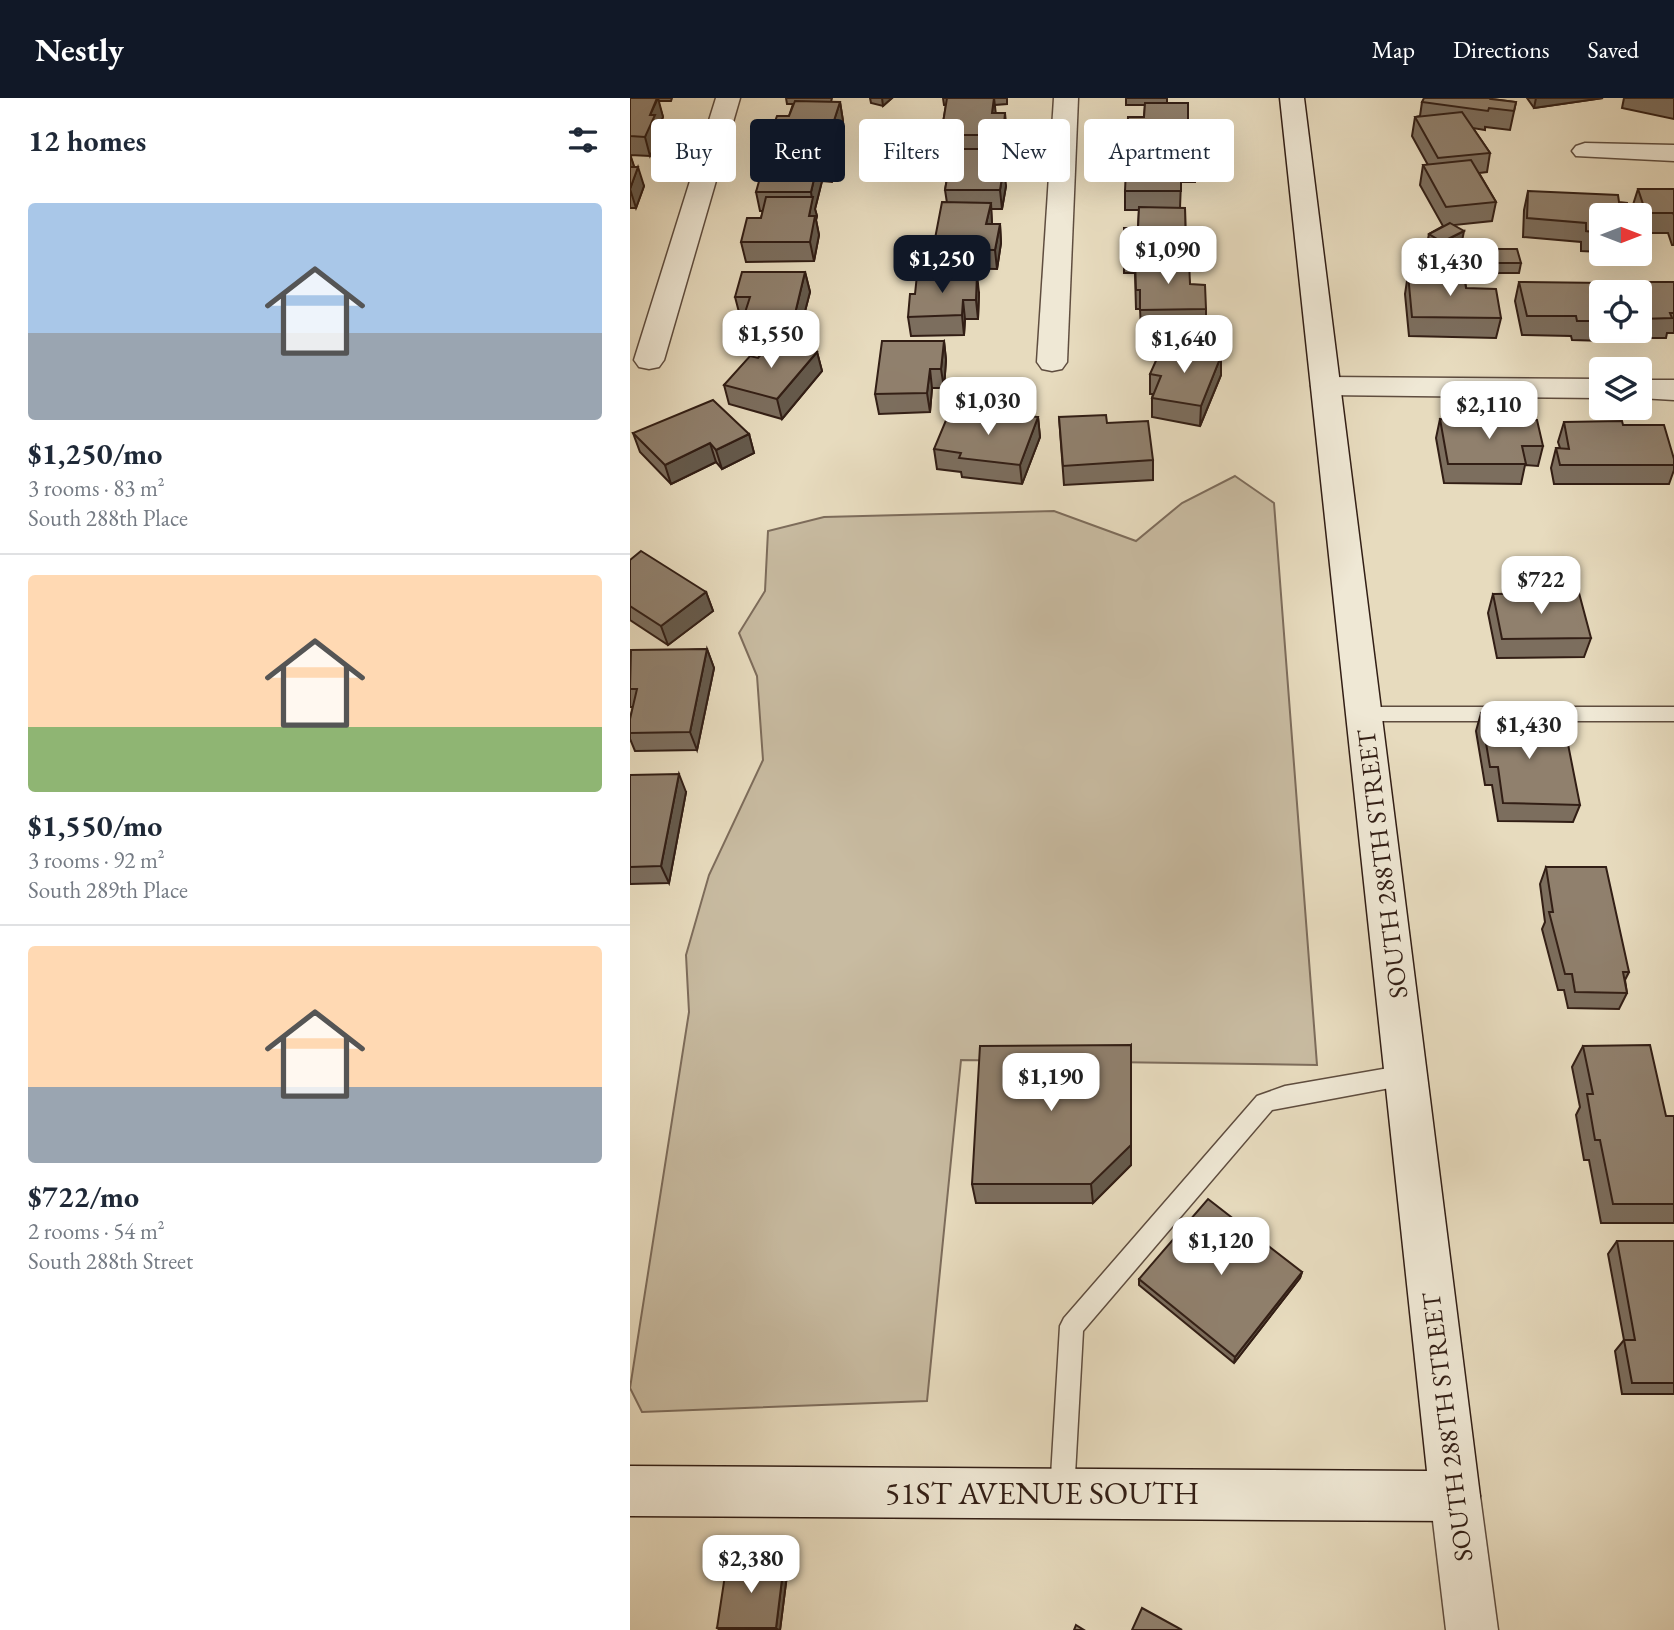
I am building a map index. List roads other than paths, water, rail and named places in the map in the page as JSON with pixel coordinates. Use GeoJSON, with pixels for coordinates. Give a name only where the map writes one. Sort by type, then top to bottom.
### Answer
{"type":"FeatureCollection","features":[{"type":"Feature","properties":{"kind":"main road"},"geometry":{"type":"LineString","coordinates":[[649,360],[728,98]]}},
{"type":"Feature","properties":{"kind":"main road"},"geometry":{"type":"LineString","coordinates":[[1052,362],[1066,98]]}},
{"type":"Feature","properties":{"kind":"main road","name":"SOUTH 288TH STREET"},"geometry":{"type":"LineString","coordinates":[[1292,98],[1472,1630]]}},
{"type":"Feature","properties":{"kind":"main road"},"geometry":{"type":"LineString","coordinates":[[1585,151],[1674,153]]}},
{"type":"Feature","properties":{"kind":"main road"},"geometry":{"type":"LineString","coordinates":[[1326,386],[1589,389]]}},
{"type":"Feature","properties":{"kind":"main road"},"geometry":{"type":"LineString","coordinates":[[1652,389],[1674,390]]}},
{"type":"Feature","properties":{"kind":"main road","name":"51ST AVENUE SOUTH"},"geometry":{"type":"LineString","coordinates":[[630,1491],[1455,1496]]}},
{"type":"Feature","properties":{"kind":"lane"},"geometry":{"type":"LineString","coordinates":[[1364,714],[1674,714]]}},
{"type":"Feature","properties":{"kind":"lane"},"geometry":{"type":"LineString","coordinates":[[1062,1493],[1072,1326],[1265,1103],[1286,1096],[1406,1075]]}}]}
